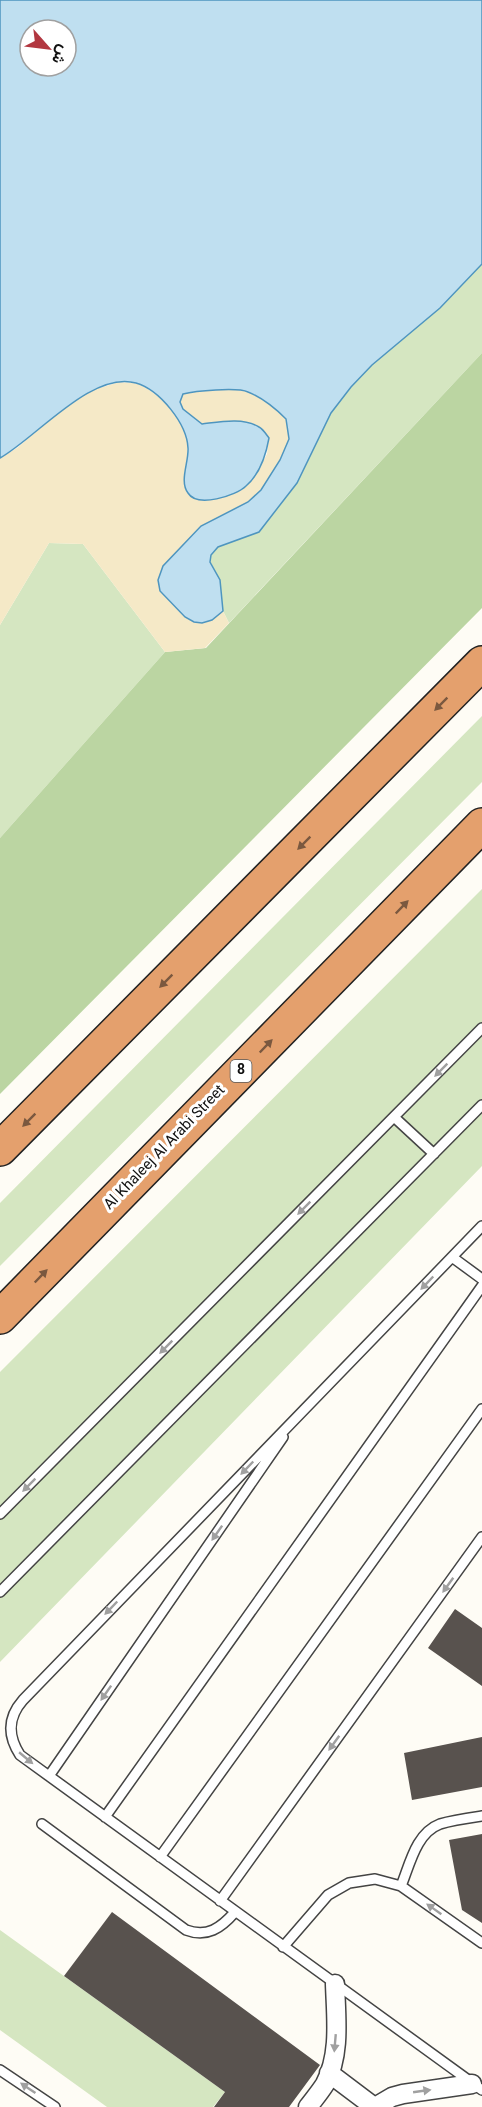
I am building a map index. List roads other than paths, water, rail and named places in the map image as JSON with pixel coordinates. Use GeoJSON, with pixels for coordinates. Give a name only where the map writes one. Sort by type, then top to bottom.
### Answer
{"type":"FeatureCollection","features":[{"type":"Feature","properties":{"kind":"highway"},"geometry":{"type":"LineString","coordinates":[[0,1149],[482,663]]}},
{"type":"Feature","properties":{"kind":"highway","name":"Al Khaleej Al Arabi Street"},"geometry":{"type":"LineString","coordinates":[[0,1317],[482,825]]}},
{"type":"Feature","properties":{"kind":"street"},"geometry":{"type":"LineString","coordinates":[[308,2107],[326,2083],[335,2047],[335,1984]]}},
{"type":"Feature","properties":{"kind":"street"},"geometry":{"type":"LineString","coordinates":[[329,2073],[375,2107],[392,2097],[403,2094],[477,2087]]}},
{"type":"Feature","properties":{"kind":"lane"},"geometry":{"type":"LineString","coordinates":[[0,1514],[482,1028]]}},
{"type":"Feature","properties":{"kind":"lane"},"geometry":{"type":"LineString","coordinates":[[0,1592],[482,1106]]}},
{"type":"Feature","properties":{"kind":"lane"},"geometry":{"type":"LineString","coordinates":[[394,1117],[434,1154]]}},
{"type":"Feature","properties":{"kind":"lane"},"geometry":{"type":"LineString","coordinates":[[477,2087],[20,1755],[13,1744],[10,1732],[15,1709],[482,1226]]}},
{"type":"Feature","properties":{"kind":"lane"},"geometry":{"type":"LineString","coordinates":[[452,1257],[482,1279]]}},
{"type":"Feature","properties":{"kind":"lane"},"geometry":{"type":"LineString","coordinates":[[105,1817],[482,1286]]}},
{"type":"Feature","properties":{"kind":"lane"},"geometry":{"type":"LineString","coordinates":[[160,1857],[482,1409]]}},
{"type":"Feature","properties":{"kind":"lane"},"geometry":{"type":"LineString","coordinates":[[49,1776],[298,1415]]}},
{"type":"Feature","properties":{"kind":"lane"},"geometry":{"type":"LineString","coordinates":[[220,1901],[482,1537]]}},
{"type":"Feature","properties":{"kind":"lane"},"geometry":{"type":"LineString","coordinates":[[401,1886],[419,1842],[426,1833],[441,1824],[482,1816]]}},
{"type":"Feature","properties":{"kind":"lane"},"geometry":{"type":"LineString","coordinates":[[42,1824],[186,1930],[201,1934],[210,1932],[226,1923],[235,1912]]}},
{"type":"Feature","properties":{"kind":"lane"},"geometry":{"type":"LineString","coordinates":[[283,1947],[328,1894],[338,1887],[375,1879],[401,1886],[482,1943]]}},
{"type":"Feature","properties":{"kind":"lane"},"geometry":{"type":"LineString","coordinates":[[0,2070],[55,2107]]}},
{"type":"Feature","properties":{"kind":"water"},"geometry":{"type":"Polygon","coordinates":[[[0,0],[482,0],[482,264],[440,308],[372,365],[351,387],[331,413],[297,483],[259,532],[218,547],[211,555],[210,562],[220,580],[223,611],[212,620],[202,623],[194,622],[185,617],[160,591],[158,580],[163,566],[201,526],[248,502],[261,490],[280,460],[289,439],[286,419],[264,400],[248,392],[235,390],[183,394],[180,402],[183,409],[202,424],[246,422],[260,428],[269,438],[262,464],[251,481],[241,490],[217,499],[199,500],[188,493],[184,477],[188,448],[183,429],[163,400],[136,383],[119,382],[101,386],[65,408],[0,458],[0,0]]]}}]}
